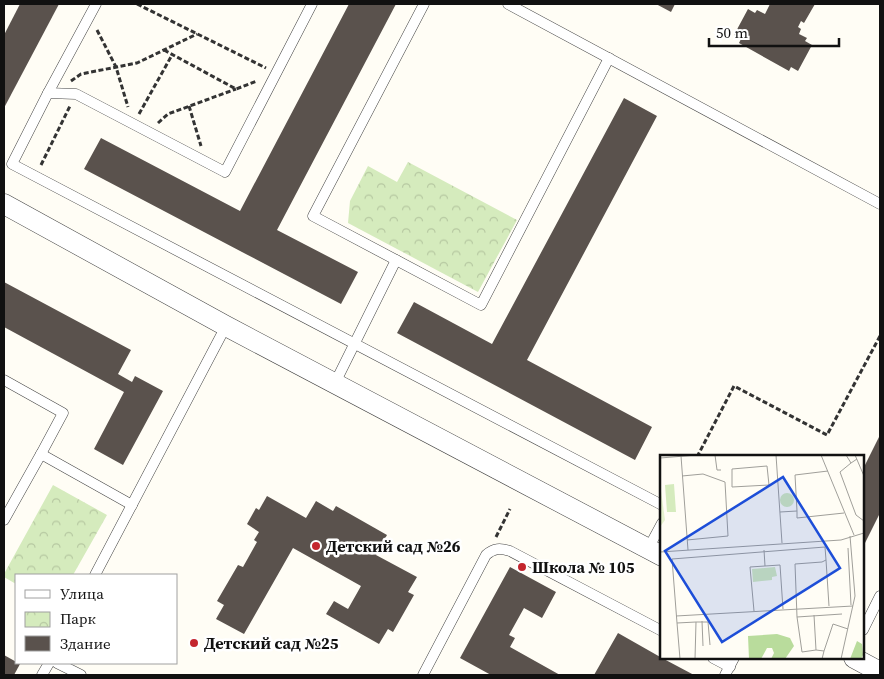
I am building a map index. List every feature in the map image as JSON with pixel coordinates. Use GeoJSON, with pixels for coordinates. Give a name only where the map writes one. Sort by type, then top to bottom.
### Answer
{"type":"FeatureCollection","features":[{"type":"Feature","properties":{"kind":"street"},"geometry":{"type":"LineString","coordinates":[[4,204],[226,326],[655,552]]}},
{"type":"Feature","properties":{"kind":"street"},"geometry":{"type":"LineString","coordinates":[[856,659],[880,672]]}},
{"type":"Feature","properties":{"kind":"lane"},"geometry":{"type":"LineString","coordinates":[[96,4],[12,164],[660,504]]}},
{"type":"Feature","properties":{"kind":"lane"},"geometry":{"type":"LineString","coordinates":[[48,93],[76,94],[225,172],[312,4]]}},
{"type":"Feature","properties":{"kind":"lane"},"geometry":{"type":"LineString","coordinates":[[424,4],[313,216],[481,305],[609,58]]}},
{"type":"Feature","properties":{"kind":"lane"},"geometry":{"type":"LineString","coordinates":[[508,4],[880,204]]}},
{"type":"Feature","properties":{"kind":"lane"},"geometry":{"type":"LineString","coordinates":[[335,383],[396,260]]}},
{"type":"Feature","properties":{"kind":"lane"},"geometry":{"type":"LineString","coordinates":[[96,574],[226,326]]}},
{"type":"Feature","properties":{"kind":"lane"},"geometry":{"type":"LineString","coordinates":[[4,380],[63,413],[4,520]]}},
{"type":"Feature","properties":{"kind":"lane"},"geometry":{"type":"LineString","coordinates":[[41,454],[132,505]]}},
{"type":"Feature","properties":{"kind":"lane"},"geometry":{"type":"LineString","coordinates":[[655,552],[660,531]]}},
{"type":"Feature","properties":{"kind":"lane"},"geometry":{"type":"LineString","coordinates":[[423,675],[486,555],[492,550],[501,548],[660,630]]}},
{"type":"Feature","properties":{"kind":"lane"},"geometry":{"type":"LineString","coordinates":[[864,625],[867,611],[880,596]]}},
{"type":"Feature","properties":{"kind":"lane"},"geometry":{"type":"LineString","coordinates":[[715,659],[730,667]]}},
{"type":"Feature","properties":{"kind":"lane"},"geometry":{"type":"LineString","coordinates":[[42,675],[48,664]]}},
{"type":"Feature","properties":{"kind":"lane"},"geometry":{"type":"LineString","coordinates":[[59,664],[81,675]]}},
{"type":"Feature","properties":{"kind":"path"},"geometry":{"type":"LineString","coordinates":[[137,4],[276,74]]}},
{"type":"Feature","properties":{"kind":"path"},"geometry":{"type":"LineString","coordinates":[[90,16],[116,67],[133,124]]}},
{"type":"Feature","properties":{"kind":"path"},"geometry":{"type":"LineString","coordinates":[[62,94],[72,79],[81,74],[137,63],[197,34]]}},
{"type":"Feature","properties":{"kind":"path"},"geometry":{"type":"LineString","coordinates":[[164,50],[236,88]]}},
{"type":"Feature","properties":{"kind":"path"},"geometry":{"type":"LineString","coordinates":[[133,124],[172,54]]}},
{"type":"Feature","properties":{"kind":"path"},"geometry":{"type":"LineString","coordinates":[[152,134],[159,121],[168,114],[276,74]]}},
{"type":"Feature","properties":{"kind":"path"},"geometry":{"type":"LineString","coordinates":[[35,176],[76,94]]}},
{"type":"Feature","properties":{"kind":"path"},"geometry":{"type":"LineString","coordinates":[[189,106],[202,151],[199,158]]}},
{"type":"Feature","properties":{"kind":"path"},"geometry":{"type":"LineString","coordinates":[[698,455],[734,386],[828,435],[880,336]]}},
{"type":"Feature","properties":{"kind":"path"},"geometry":{"type":"LineString","coordinates":[[486,555],[510,509]]}},
{"type":"Feature","properties":{"kind":"green space"},"geometry":{"type":"Polygon","coordinates":[[[408,162],[517,220],[478,292],[348,223],[350,201],[368,166],[397,182],[408,162]]]}},
{"type":"Feature","properties":{"kind":"green space"},"geometry":{"type":"Polygon","coordinates":[[[53,485],[107,515],[74,574],[15,574],[15,583],[4,577],[53,485]]]}},
{"type":"Feature","properties":{"kind":"building"},"geometry":{"type":"Polygon","coordinates":[[[20,4],[59,4],[4,108],[4,35],[20,4]]]}},
{"type":"Feature","properties":{"kind":"building"},"geometry":{"type":"Polygon","coordinates":[[[349,4],[396,4],[277,230],[358,272],[341,304],[84,169],[101,138],[240,211],[349,4]]]}},
{"type":"Feature","properties":{"kind":"building"},"geometry":{"type":"Polygon","coordinates":[[[656,4],[675,4],[671,12],[656,4]]]}},
{"type":"Feature","properties":{"kind":"building"},"geometry":{"type":"Polygon","coordinates":[[[770,4],[815,4],[804,23],[801,21],[798,27],[801,29],[799,34],[807,38],[805,41],[812,45],[798,71],[791,67],[789,71],[739,43],[741,39],[734,35],[748,9],[755,13],[757,10],[765,14],[770,4]]]}},
{"type":"Feature","properties":{"kind":"building"},"geometry":{"type":"Polygon","coordinates":[[[624,98],[657,116],[527,360],[652,427],[635,460],[397,333],[414,302],[492,344],[624,98]]]}},
{"type":"Feature","properties":{"kind":"building"},"geometry":{"type":"Polygon","coordinates":[[[4,282],[131,350],[118,374],[132,382],[135,376],[163,391],[123,465],[94,449],[124,392],[4,327],[4,282]]]}},
{"type":"Feature","properties":{"kind":"building"},"geometry":{"type":"Polygon","coordinates":[[[880,435],[880,513],[864,545],[864,467],[880,435]]]}},
{"type":"Feature","properties":{"kind":"building"},"geometry":{"type":"Polygon","coordinates":[[[267,496],[306,518],[316,501],[333,511],[336,506],[387,535],[376,555],[417,577],[408,592],[414,595],[393,632],[388,629],[379,644],[326,614],[334,601],[348,609],[361,586],[293,548],[244,634],[216,619],[224,605],[217,601],[238,565],[243,567],[257,542],[254,540],[259,532],[247,524],[256,508],[259,510],[267,496]]]}},
{"type":"Feature","properties":{"kind":"building"},"geometry":{"type":"Polygon","coordinates":[[[510,567],[556,592],[542,618],[524,608],[509,635],[515,638],[510,647],[560,675],[491,675],[460,658],[510,567]]]}},
{"type":"Feature","properties":{"kind":"building"},"geometry":{"type":"Polygon","coordinates":[[[618,633],[660,657],[660,659],[664,659],[694,675],[594,675],[618,633]]]}},
{"type":"Feature","properties":{"kind":"building"},"geometry":{"type":"Polygon","coordinates":[[[4,655],[15,661],[15,664],[20,664],[14,675],[4,675],[4,655]]]}},
{"type":"Feature","properties":{"kind":"place","name":"Детский сад №26"},"geometry":{"type":"Point","coordinates":[316,546]}},
{"type":"Feature","properties":{"kind":"place","name":"Школа № 105"},"geometry":{"type":"Point","coordinates":[522,567]}},
{"type":"Feature","properties":{"kind":"place","name":"Детский сад №25"},"geometry":{"type":"Point","coordinates":[194,643]}}]}
